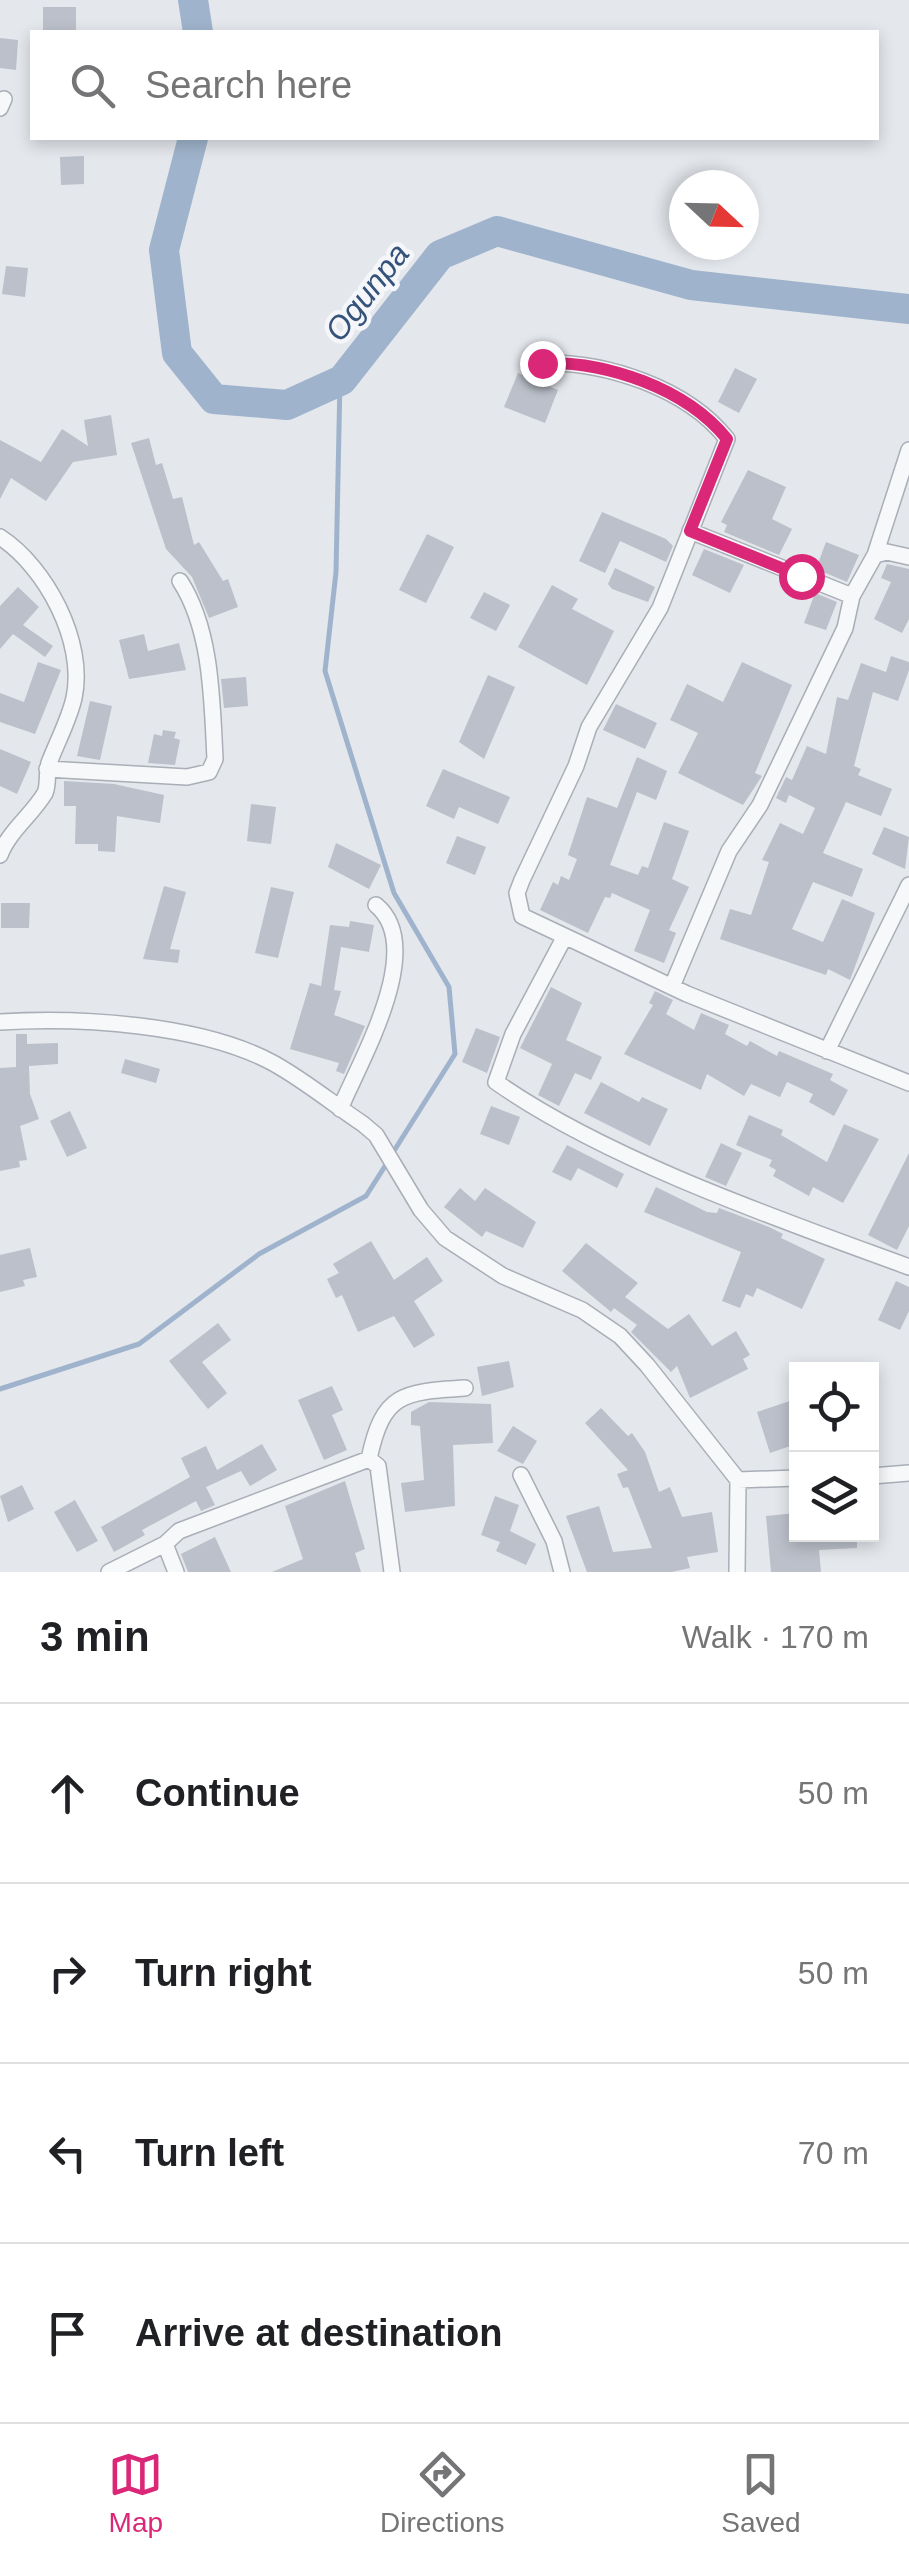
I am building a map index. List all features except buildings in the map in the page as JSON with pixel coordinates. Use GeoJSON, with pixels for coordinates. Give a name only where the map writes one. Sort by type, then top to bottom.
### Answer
{"type":"FeatureCollection","features":[{"type":"Feature","properties":{"kind":"street"},"geometry":{"type":"LineString","coordinates":[[542,363],[572,362],[680,398],[714,422],[727,439]]}},
{"type":"Feature","properties":{"kind":"street"},"geometry":{"type":"LineString","coordinates":[[727,439],[690,531],[852,596]]}},
{"type":"Feature","properties":{"kind":"street"},"geometry":{"type":"LineString","coordinates":[[727,439],[660,608],[588,727],[576,766],[517,893],[522,916],[827,1052],[909,1083]]}},
{"type":"Feature","properties":{"kind":"street"},"geometry":{"type":"LineString","coordinates":[[673,984],[728,851],[760,806],[845,628],[852,596],[876,555],[909,450]]}},
{"type":"Feature","properties":{"kind":"street"},"geometry":{"type":"LineString","coordinates":[[0,538],[16,548],[50,593],[74,649],[74,697],[47,769],[47,790],[0,856]]}},
{"type":"Feature","properties":{"kind":"street"},"geometry":{"type":"LineString","coordinates":[[876,555],[886,552],[909,557]]}},
{"type":"Feature","properties":{"kind":"street"},"geometry":{"type":"LineString","coordinates":[[47,769],[187,777],[209,772],[215,760],[202,636],[196,606],[180,582]]}},
{"type":"Feature","properties":{"kind":"street"},"geometry":{"type":"LineString","coordinates":[[827,1052],[909,885]]}},
{"type":"Feature","properties":{"kind":"street"},"geometry":{"type":"LineString","coordinates":[[340,1109],[385,1005],[396,958],[396,933],[390,916],[376,905]]}},
{"type":"Feature","properties":{"kind":"street"},"geometry":{"type":"LineString","coordinates":[[564,938],[513,1034],[496,1082],[554,1117],[673,1173],[909,1266]]}},
{"type":"Feature","properties":{"kind":"street"},"geometry":{"type":"LineString","coordinates":[[0,1022],[92,1020],[238,1049],[273,1063],[376,1135],[421,1210],[444,1238],[504,1276],[582,1310],[620,1336],[738,1480],[737,1572]]}},
{"type":"Feature","properties":{"kind":"street"},"geometry":{"type":"LineString","coordinates":[[369,1460],[377,1421],[393,1404],[415,1391],[465,1388]]}},
{"type":"Feature","properties":{"kind":"street"},"geometry":{"type":"LineString","coordinates":[[109,1572],[165,1544],[178,1531],[369,1460]]}},
{"type":"Feature","properties":{"kind":"street"},"geometry":{"type":"LineString","coordinates":[[369,1460],[378,1466],[392,1572]]}},
{"type":"Feature","properties":{"kind":"street"},"geometry":{"type":"LineString","coordinates":[[879,1475],[909,1473]]}},
{"type":"Feature","properties":{"kind":"street"},"geometry":{"type":"LineString","coordinates":[[520,1475],[554,1541],[562,1572]]}},
{"type":"Feature","properties":{"kind":"street"},"geometry":{"type":"LineString","coordinates":[[738,1480],[789,1478]]}},
{"type":"Feature","properties":{"kind":"street"},"geometry":{"type":"LineString","coordinates":[[165,1544],[176,1572]]}},
{"type":"Feature","properties":{"kind":"waterway","name":"Ogunpa"},"geometry":{"type":"LineString","coordinates":[[193,0],[198,30]]}},
{"type":"Feature","properties":{"kind":"waterway","name":"Ogunpa"},"geometry":{"type":"LineString","coordinates":[[192,140],[164,250],[177,353],[214,399],[287,405],[342,380],[440,255],[497,231],[691,285],[909,309]]}},
{"type":"Feature","properties":{"kind":"waterway"},"geometry":{"type":"LineString","coordinates":[[340,381],[336,572],[325,671],[394,893],[449,987],[455,1054],[392,1154]]}},
{"type":"Feature","properties":{"kind":"waterway"},"geometry":{"type":"LineString","coordinates":[[0,1389],[139,1344],[259,1254],[366,1196],[387,1163]]}},
{"type":"Feature","properties":{"kind":"route"},"geometry":{"type":"LineString","coordinates":[[542,363],[572,362],[622,375],[680,398],[714,422],[727,439],[690,531],[801,576]]}}]}
